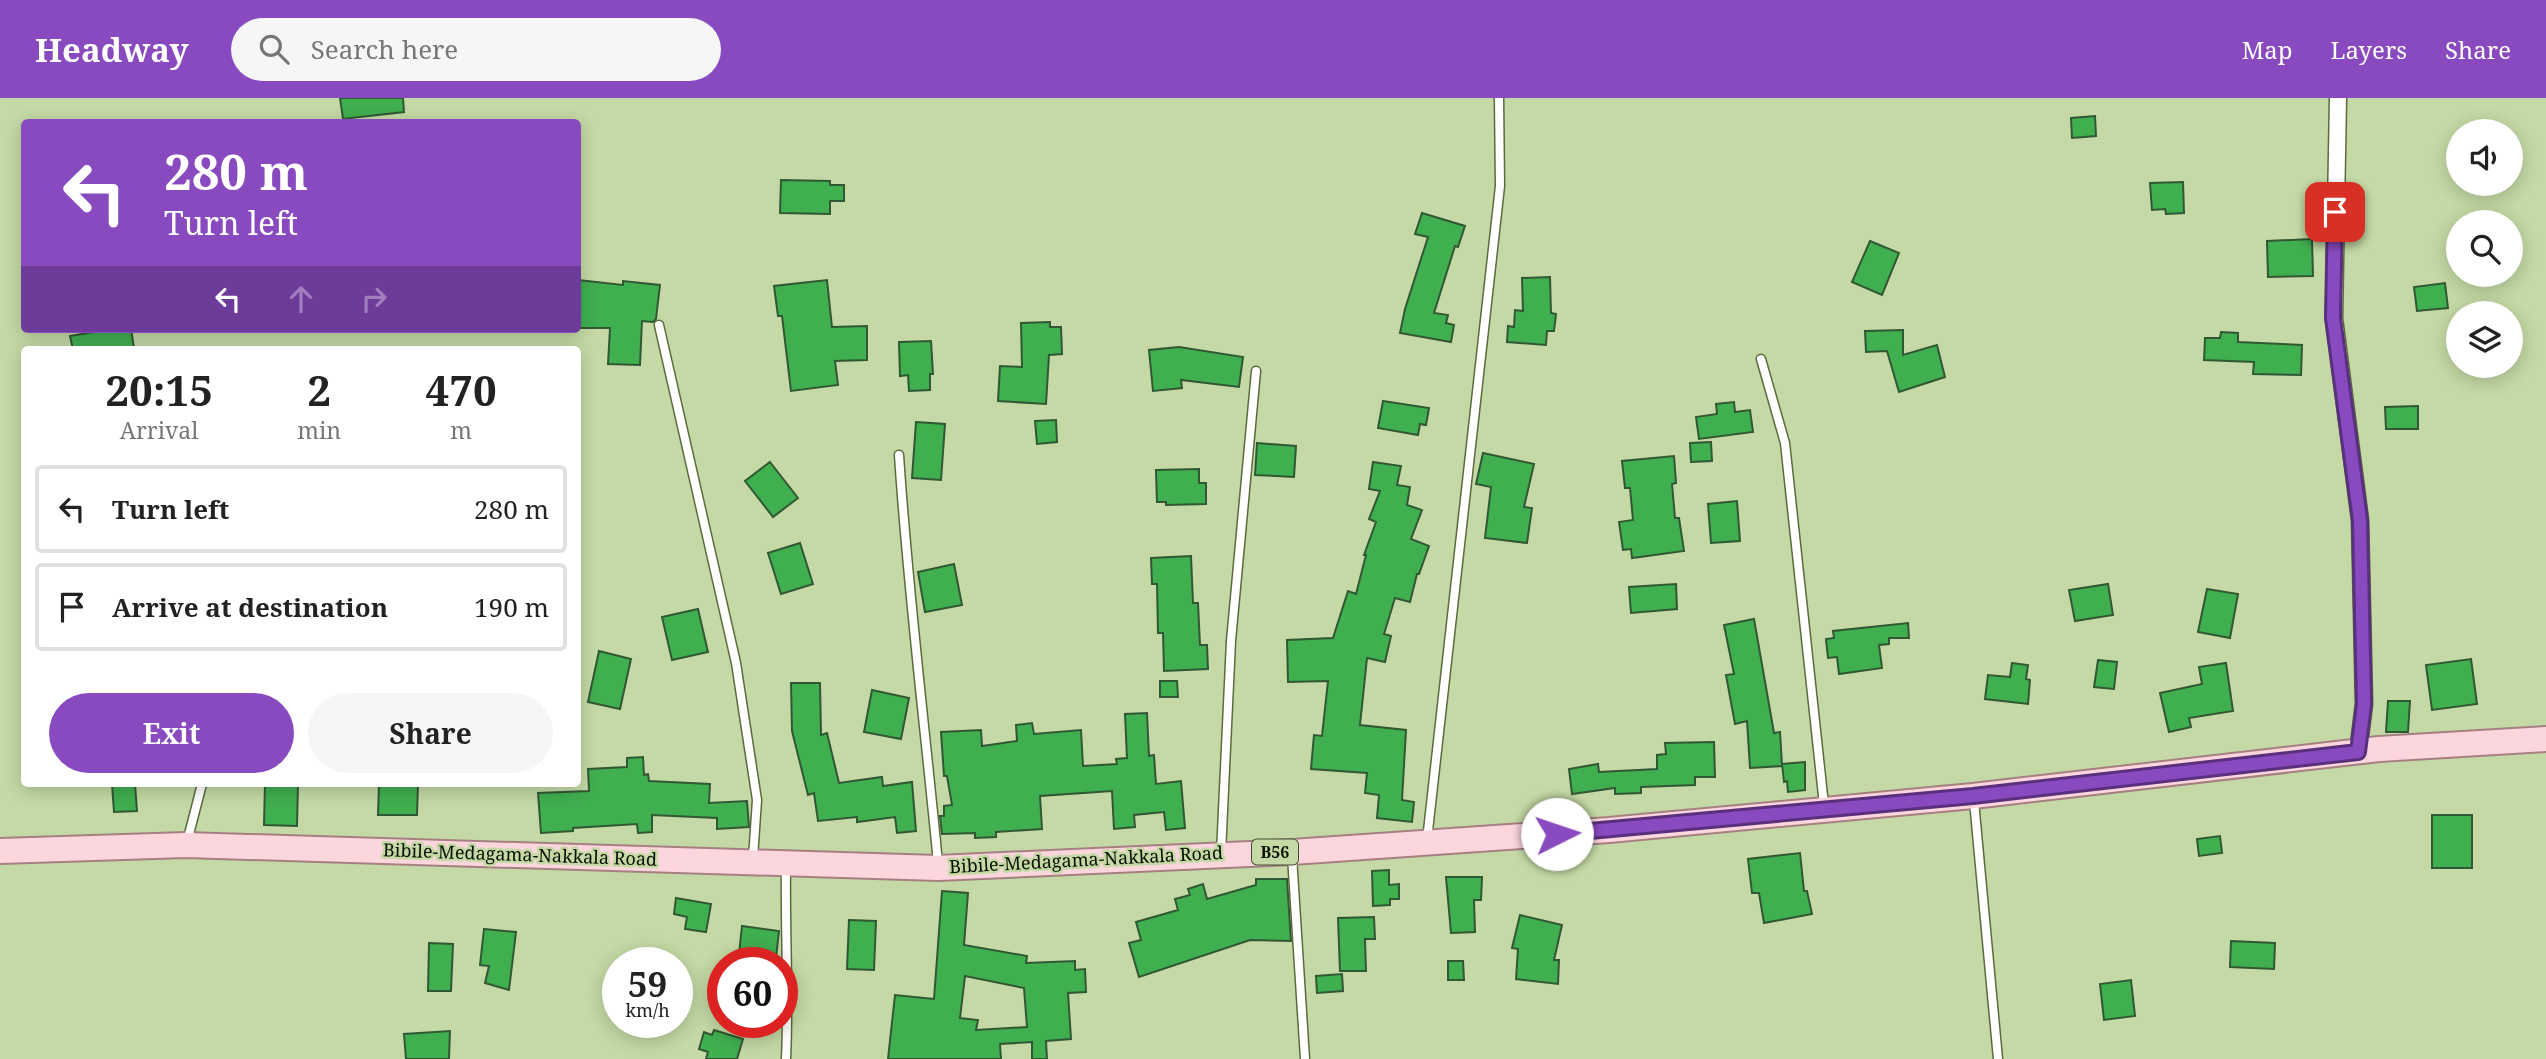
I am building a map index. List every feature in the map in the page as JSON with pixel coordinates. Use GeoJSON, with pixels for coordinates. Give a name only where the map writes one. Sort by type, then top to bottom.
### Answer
{"type":"FeatureCollection","features":[{"type":"Feature","properties":{"kind":"main road","name":"Bibile-Medagama-Nakkala Road"},"geometry":{"type":"LineString","coordinates":[[0,851],[186,845],[938,868],[1427,843],[1825,811],[2358,752],[2546,739]]}},
{"type":"Feature","properties":{"kind":"street"},"geometry":{"type":"LineString","coordinates":[[2339,98],[2333,318],[2360,520],[2364,704],[2358,752]]}},
{"type":"Feature","properties":{"kind":"lane"},"geometry":{"type":"LineString","coordinates":[[1427,843],[1499,200],[1499,98]]}},
{"type":"Feature","properties":{"kind":"lane"},"geometry":{"type":"LineString","coordinates":[[659,325],[736,663],[757,800],[753,862]]}},
{"type":"Feature","properties":{"kind":"lane"},"geometry":{"type":"LineString","coordinates":[[1761,359],[1785,443],[1825,811]]}},
{"type":"Feature","properties":{"kind":"lane"},"geometry":{"type":"LineString","coordinates":[[1221,853],[1231,641],[1256,371]]}},
{"type":"Feature","properties":{"kind":"lane"},"geometry":{"type":"LineString","coordinates":[[899,456],[907,580],[919,662],[938,868]]}},
{"type":"Feature","properties":{"kind":"lane"},"geometry":{"type":"LineString","coordinates":[[186,845],[201,787]]}},
{"type":"Feature","properties":{"kind":"lane"},"geometry":{"type":"LineString","coordinates":[[1973,796],[1998,1059]]}},
{"type":"Feature","properties":{"kind":"lane"},"geometry":{"type":"LineString","coordinates":[[1292,852],[1305,1059]]}},
{"type":"Feature","properties":{"kind":"lane"},"geometry":{"type":"LineString","coordinates":[[786,864],[785,928],[789,1005],[786,1059]]}},
{"type":"Feature","properties":{"kind":"building"},"geometry":{"type":"Polygon","coordinates":[[[340,98],[403,98],[404,112],[343,119],[340,98]]]}},
{"type":"Feature","properties":{"kind":"building"},"geometry":{"type":"Polygon","coordinates":[[[2095,116],[2096,136],[2072,138],[2071,118],[2095,116]]]}},
{"type":"Feature","properties":{"kind":"building"},"geometry":{"type":"Polygon","coordinates":[[[781,180],[830,181],[830,185],[844,185],[844,201],[830,201],[830,214],[780,213],[781,180]]]}},
{"type":"Feature","properties":{"kind":"building"},"geometry":{"type":"Polygon","coordinates":[[[2183,182],[2184,213],[2166,214],[2165,209],[2152,210],[2150,183],[2183,182]]]}},
{"type":"Feature","properties":{"kind":"building"},"geometry":{"type":"Polygon","coordinates":[[[1422,213],[1465,226],[1458,247],[1455,246],[1434,313],[1448,315],[1446,323],[1454,325],[1451,342],[1400,333],[1428,237],[1415,234],[1422,213]]]}},
{"type":"Feature","properties":{"kind":"building"},"geometry":{"type":"Polygon","coordinates":[[[2312,239],[2313,276],[2268,277],[2267,241],[2312,239]]]}},
{"type":"Feature","properties":{"kind":"building"},"geometry":{"type":"Polygon","coordinates":[[[1870,241],[1899,253],[1882,295],[1852,282],[1870,241]]]}},
{"type":"Feature","properties":{"kind":"building"},"geometry":{"type":"Polygon","coordinates":[[[1550,277],[1551,313],[1556,314],[1554,331],[1547,331],[1546,345],[1507,342],[1508,326],[1514,327],[1515,310],[1523,311],[1522,278],[1550,277]]]}},
{"type":"Feature","properties":{"kind":"building"},"geometry":{"type":"Polygon","coordinates":[[[581,280],[623,285],[623,281],[660,285],[656,319],[653,322],[642,321],[640,365],[608,364],[610,328],[581,328],[581,280]]]}},
{"type":"Feature","properties":{"kind":"building"},"geometry":{"type":"Polygon","coordinates":[[[827,280],[832,327],[867,326],[867,360],[835,361],[838,385],[791,391],[782,316],[778,316],[774,286],[827,280]]]}},
{"type":"Feature","properties":{"kind":"building"},"geometry":{"type":"Polygon","coordinates":[[[2445,283],[2446,308],[2417,311],[2414,287],[2445,283]]]}},
{"type":"Feature","properties":{"kind":"building"},"geometry":{"type":"Polygon","coordinates":[[[1050,322],[1050,327],[1061,327],[1062,354],[1049,355],[1046,404],[998,401],[1000,366],[1022,367],[1021,323],[1050,322]]]}},
{"type":"Feature","properties":{"kind":"building"},"geometry":{"type":"Polygon","coordinates":[[[1903,330],[1903,355],[1937,345],[1945,377],[1899,392],[1887,351],[1866,352],[1865,331],[1903,330]]]}},
{"type":"Feature","properties":{"kind":"building"},"geometry":{"type":"Polygon","coordinates":[[[2221,332],[2238,333],[2238,342],[2302,345],[2301,375],[2253,374],[2254,362],[2204,360],[2205,338],[2220,338],[2221,332]]]}},
{"type":"Feature","properties":{"kind":"building"},"geometry":{"type":"Polygon","coordinates":[[[88,333],[132,333],[134,346],[72,346],[70,336],[88,333]]]}},
{"type":"Feature","properties":{"kind":"building"},"geometry":{"type":"Polygon","coordinates":[[[931,341],[933,374],[930,374],[930,390],[909,391],[908,375],[900,376],[899,342],[931,341]]]}},
{"type":"Feature","properties":{"kind":"building"},"geometry":{"type":"Polygon","coordinates":[[[1179,347],[1243,357],[1239,387],[1181,380],[1182,388],[1153,391],[1149,350],[1179,347]]]}},
{"type":"Feature","properties":{"kind":"building"},"geometry":{"type":"Polygon","coordinates":[[[1383,401],[1429,408],[1426,425],[1420,424],[1418,435],[1378,428],[1383,401]]]}},
{"type":"Feature","properties":{"kind":"building"},"geometry":{"type":"Polygon","coordinates":[[[1734,402],[1735,412],[1750,410],[1753,432],[1699,439],[1696,417],[1717,414],[1716,404],[1734,402]]]}},
{"type":"Feature","properties":{"kind":"building"},"geometry":{"type":"Polygon","coordinates":[[[2418,406],[2418,429],[2386,429],[2385,407],[2418,406]]]}},
{"type":"Feature","properties":{"kind":"building"},"geometry":{"type":"Polygon","coordinates":[[[1056,420],[1057,442],[1037,444],[1035,421],[1056,420]]]}},
{"type":"Feature","properties":{"kind":"building"},"geometry":{"type":"Polygon","coordinates":[[[916,422],[945,424],[941,480],[912,478],[916,422]]]}},
{"type":"Feature","properties":{"kind":"building"},"geometry":{"type":"Polygon","coordinates":[[[1711,442],[1712,461],[1691,462],[1690,443],[1711,442]]]}},
{"type":"Feature","properties":{"kind":"building"},"geometry":{"type":"Polygon","coordinates":[[[1257,443],[1296,446],[1294,477],[1255,475],[1257,443]]]}},
{"type":"Feature","properties":{"kind":"building"},"geometry":{"type":"Polygon","coordinates":[[[1483,453],[1534,464],[1524,507],[1532,508],[1527,543],[1485,538],[1491,487],[1476,484],[1483,453]]]}},
{"type":"Feature","properties":{"kind":"building"},"geometry":{"type":"Polygon","coordinates":[[[1674,456],[1676,483],[1672,484],[1675,518],[1679,518],[1684,551],[1632,558],[1631,549],[1623,550],[1619,522],[1633,520],[1630,488],[1625,488],[1622,461],[1674,456]]]}},
{"type":"Feature","properties":{"kind":"building"},"geometry":{"type":"Polygon","coordinates":[[[770,462],[798,498],[773,517],[745,481],[770,462]]]}},
{"type":"Feature","properties":{"kind":"building"},"geometry":{"type":"Polygon","coordinates":[[[1373,462],[1401,466],[1397,485],[1410,487],[1407,505],[1422,510],[1411,539],[1429,546],[1417,574],[1410,602],[1395,598],[1384,634],[1391,636],[1385,662],[1367,658],[1360,725],[1406,730],[1402,800],[1414,802],[1412,822],[1377,818],[1379,795],[1365,793],[1367,773],[1311,769],[1314,735],[1322,736],[1328,681],[1288,682],[1287,640],[1333,638],[1348,591],[1356,594],[1364,555],[1376,522],[1369,519],[1380,491],[1369,489],[1373,462]]]}},
{"type":"Feature","properties":{"kind":"building"},"geometry":{"type":"Polygon","coordinates":[[[1199,469],[1199,483],[1206,483],[1206,504],[1166,505],[1166,502],[1157,502],[1156,470],[1199,469]]]}},
{"type":"Feature","properties":{"kind":"building"},"geometry":{"type":"Polygon","coordinates":[[[1737,501],[1740,541],[1711,543],[1708,504],[1737,501]]]}},
{"type":"Feature","properties":{"kind":"building"},"geometry":{"type":"Polygon","coordinates":[[[800,543],[813,584],[781,594],[768,553],[800,543]]]}},
{"type":"Feature","properties":{"kind":"building"},"geometry":{"type":"Polygon","coordinates":[[[1191,556],[1193,603],[1198,603],[1200,645],[1207,645],[1208,669],[1164,671],[1163,633],[1158,633],[1157,584],[1152,584],[1151,558],[1191,556]]]}},
{"type":"Feature","properties":{"kind":"building"},"geometry":{"type":"Polygon","coordinates":[[[954,564],[962,605],[925,612],[918,572],[954,564]]]}},
{"type":"Feature","properties":{"kind":"building"},"geometry":{"type":"Polygon","coordinates":[[[1676,584],[1677,609],[1631,613],[1629,587],[1676,584]]]}},
{"type":"Feature","properties":{"kind":"building"},"geometry":{"type":"Polygon","coordinates":[[[2108,584],[2113,615],[2075,621],[2069,590],[2108,584]]]}},
{"type":"Feature","properties":{"kind":"building"},"geometry":{"type":"Polygon","coordinates":[[[2207,589],[2238,594],[2230,638],[2198,632],[2207,589]]]}},
{"type":"Feature","properties":{"kind":"building"},"geometry":{"type":"Polygon","coordinates":[[[698,609],[708,652],[672,660],[662,617],[698,609]]]}},
{"type":"Feature","properties":{"kind":"building"},"geometry":{"type":"Polygon","coordinates":[[[1754,619],[1774,733],[1780,732],[1782,766],[1750,768],[1747,721],[1735,724],[1726,675],[1734,674],[1724,625],[1754,619]]]}},
{"type":"Feature","properties":{"kind":"building"},"geometry":{"type":"Polygon","coordinates":[[[1908,623],[1909,638],[1889,638],[1889,644],[1879,645],[1882,668],[1839,674],[1837,657],[1828,658],[1826,639],[1834,638],[1833,631],[1908,623]]]}},
{"type":"Feature","properties":{"kind":"building"},"geometry":{"type":"Polygon","coordinates":[[[599,651],[631,659],[620,709],[588,702],[599,651]]]}},
{"type":"Feature","properties":{"kind":"building"},"geometry":{"type":"Polygon","coordinates":[[[2471,659],[2477,704],[2432,710],[2426,665],[2471,659]]]}},
{"type":"Feature","properties":{"kind":"building"},"geometry":{"type":"Polygon","coordinates":[[[2098,660],[2117,662],[2114,689],[2094,687],[2098,660]]]}},
{"type":"Feature","properties":{"kind":"building"},"geometry":{"type":"Polygon","coordinates":[[[2012,663],[2028,665],[2028,704],[1985,699],[1988,675],[2010,677],[2012,663]]]}},
{"type":"Feature","properties":{"kind":"building"},"geometry":{"type":"Polygon","coordinates":[[[2226,663],[2233,711],[2189,718],[2191,727],[2169,732],[2160,693],[2202,684],[2199,667],[2226,663]]]}},
{"type":"Feature","properties":{"kind":"building"},"geometry":{"type":"Polygon","coordinates":[[[1160,681],[1177,681],[1178,697],[1160,697],[1160,681]]]}},
{"type":"Feature","properties":{"kind":"building"},"geometry":{"type":"Polygon","coordinates":[[[791,683],[820,683],[821,735],[827,733],[839,783],[882,777],[883,786],[912,782],[916,831],[897,833],[895,817],[857,822],[857,817],[818,821],[814,793],[808,795],[792,731],[791,683]]]}},
{"type":"Feature","properties":{"kind":"building"},"geometry":{"type":"Polygon","coordinates":[[[872,690],[909,698],[901,739],[864,732],[872,690]]]}},
{"type":"Feature","properties":{"kind":"building"},"geometry":{"type":"Polygon","coordinates":[[[2388,701],[2410,701],[2408,732],[2386,732],[2388,701]]]}},
{"type":"Feature","properties":{"kind":"building"},"geometry":{"type":"Polygon","coordinates":[[[1147,713],[1149,756],[1154,755],[1156,784],[1181,781],[1185,828],[1166,830],[1164,812],[1134,815],[1135,827],[1114,829],[1112,791],[1040,796],[1042,829],[996,832],[996,837],[975,838],[975,833],[942,834],[940,816],[944,816],[944,806],[952,805],[947,776],[944,776],[941,732],[981,730],[982,746],[1017,741],[1016,725],[1032,723],[1034,734],[1081,730],[1083,766],[1117,764],[1116,759],[1127,758],[1125,714],[1147,713]]]}},
{"type":"Feature","properties":{"kind":"building"},"geometry":{"type":"Polygon","coordinates":[[[1714,742],[1715,777],[1695,777],[1695,785],[1641,787],[1641,793],[1615,794],[1615,788],[1572,794],[1569,769],[1598,764],[1599,772],[1657,769],[1657,755],[1666,754],[1665,743],[1714,742]]]}},
{"type":"Feature","properties":{"kind":"building"},"geometry":{"type":"Polygon","coordinates":[[[643,757],[644,775],[648,774],[649,781],[710,784],[709,803],[747,801],[749,827],[717,829],[717,818],[652,815],[652,832],[638,833],[637,824],[541,833],[538,793],[589,791],[588,769],[627,767],[627,758],[643,757]]]}},
{"type":"Feature","properties":{"kind":"building"},"geometry":{"type":"Polygon","coordinates":[[[1805,762],[1805,790],[1788,792],[1782,764],[1805,762]]]}},
{"type":"Feature","properties":{"kind":"building"},"geometry":{"type":"Polygon","coordinates":[[[112,787],[135,787],[137,811],[114,812],[112,787]]]}},
{"type":"Feature","properties":{"kind":"building"},"geometry":{"type":"Polygon","coordinates":[[[265,787],[298,787],[297,826],[264,825],[265,787]]]}},
{"type":"Feature","properties":{"kind":"building"},"geometry":{"type":"Polygon","coordinates":[[[379,787],[418,787],[417,815],[378,815],[379,787]]]}},
{"type":"Feature","properties":{"kind":"building"},"geometry":{"type":"Polygon","coordinates":[[[2432,815],[2472,815],[2472,868],[2432,868],[2432,815]]]}},
{"type":"Feature","properties":{"kind":"building"},"geometry":{"type":"Polygon","coordinates":[[[2220,836],[2222,853],[2199,856],[2197,839],[2220,836]]]}},
{"type":"Feature","properties":{"kind":"building"},"geometry":{"type":"Polygon","coordinates":[[[1800,853],[1804,891],[1807,891],[1812,914],[1764,923],[1759,893],[1752,893],[1748,859],[1800,853]]]}},
{"type":"Feature","properties":{"kind":"building"},"geometry":{"type":"Polygon","coordinates":[[[1389,870],[1389,885],[1399,884],[1399,899],[1390,899],[1390,905],[1373,906],[1372,871],[1389,870]]]}},
{"type":"Feature","properties":{"kind":"building"},"geometry":{"type":"Polygon","coordinates":[[[1446,877],[1482,877],[1481,900],[1474,900],[1475,932],[1451,933],[1446,877]]]}},
{"type":"Feature","properties":{"kind":"building"},"geometry":{"type":"Polygon","coordinates":[[[1256,879],[1287,879],[1291,941],[1250,940],[1139,977],[1129,943],[1141,940],[1136,922],[1178,910],[1175,899],[1190,895],[1188,889],[1203,884],[1207,899],[1256,885],[1256,879]]]}},
{"type":"Feature","properties":{"kind":"building"},"geometry":{"type":"Polygon","coordinates":[[[942,891],[968,893],[964,945],[1027,956],[1026,963],[1075,961],[1075,970],[1085,969],[1086,992],[1068,993],[1071,1039],[1046,1041],[1047,1059],[1032,1059],[1032,1042],[1000,1044],[1001,1059],[888,1059],[895,995],[934,999],[942,891]],[[965,976],[960,1018],[978,1020],[976,1030],[1027,1027],[1024,988],[965,976]]]}},
{"type":"Feature","properties":{"kind":"building"},"geometry":{"type":"Polygon","coordinates":[[[676,898],[711,904],[706,932],[685,929],[687,917],[674,914],[676,898]]]}},
{"type":"Feature","properties":{"kind":"building"},"geometry":{"type":"Polygon","coordinates":[[[1520,915],[1562,925],[1554,960],[1559,960],[1558,984],[1516,979],[1518,949],[1512,948],[1520,915]]]}},
{"type":"Feature","properties":{"kind":"building"},"geometry":{"type":"Polygon","coordinates":[[[1374,917],[1375,939],[1365,939],[1366,971],[1340,971],[1338,918],[1374,917]]]}},
{"type":"Feature","properties":{"kind":"building"},"geometry":{"type":"Polygon","coordinates":[[[849,920],[876,921],[874,970],[847,969],[849,920]]]}},
{"type":"Feature","properties":{"kind":"building"},"geometry":{"type":"Polygon","coordinates":[[[742,926],[779,931],[777,947],[740,947],[742,926]]]}},
{"type":"Feature","properties":{"kind":"building"},"geometry":{"type":"Polygon","coordinates":[[[484,929],[516,932],[509,990],[485,983],[489,966],[480,965],[484,929]]]}},
{"type":"Feature","properties":{"kind":"building"},"geometry":{"type":"Polygon","coordinates":[[[2231,941],[2275,943],[2274,969],[2230,967],[2231,941]]]}},
{"type":"Feature","properties":{"kind":"building"},"geometry":{"type":"Polygon","coordinates":[[[429,943],[453,944],[451,991],[428,991],[429,943]]]}},
{"type":"Feature","properties":{"kind":"building"},"geometry":{"type":"Polygon","coordinates":[[[1448,961],[1463,961],[1464,980],[1448,980],[1448,961]]]}},
{"type":"Feature","properties":{"kind":"building"},"geometry":{"type":"Polygon","coordinates":[[[1342,974],[1343,991],[1317,993],[1316,976],[1342,974]]]}},
{"type":"Feature","properties":{"kind":"building"},"geometry":{"type":"Polygon","coordinates":[[[2131,980],[2135,1016],[2104,1020],[2100,984],[2131,980]]]}},
{"type":"Feature","properties":{"kind":"building"},"geometry":{"type":"Polygon","coordinates":[[[450,1031],[449,1059],[406,1059],[404,1034],[450,1031]]]}},
{"type":"Feature","properties":{"kind":"building"},"geometry":{"type":"Polygon","coordinates":[[[704,1032],[707,1033],[707,1038],[743,1039],[737,1059],[706,1059],[708,1052],[699,1049],[704,1032]]]}},
{"type":"Feature","properties":{"kind":"route"},"geometry":{"type":"LineString","coordinates":[[1557,834],[1973,796],[2358,752],[2364,704],[2360,520],[2333,318],[2335,212]]}}]}
